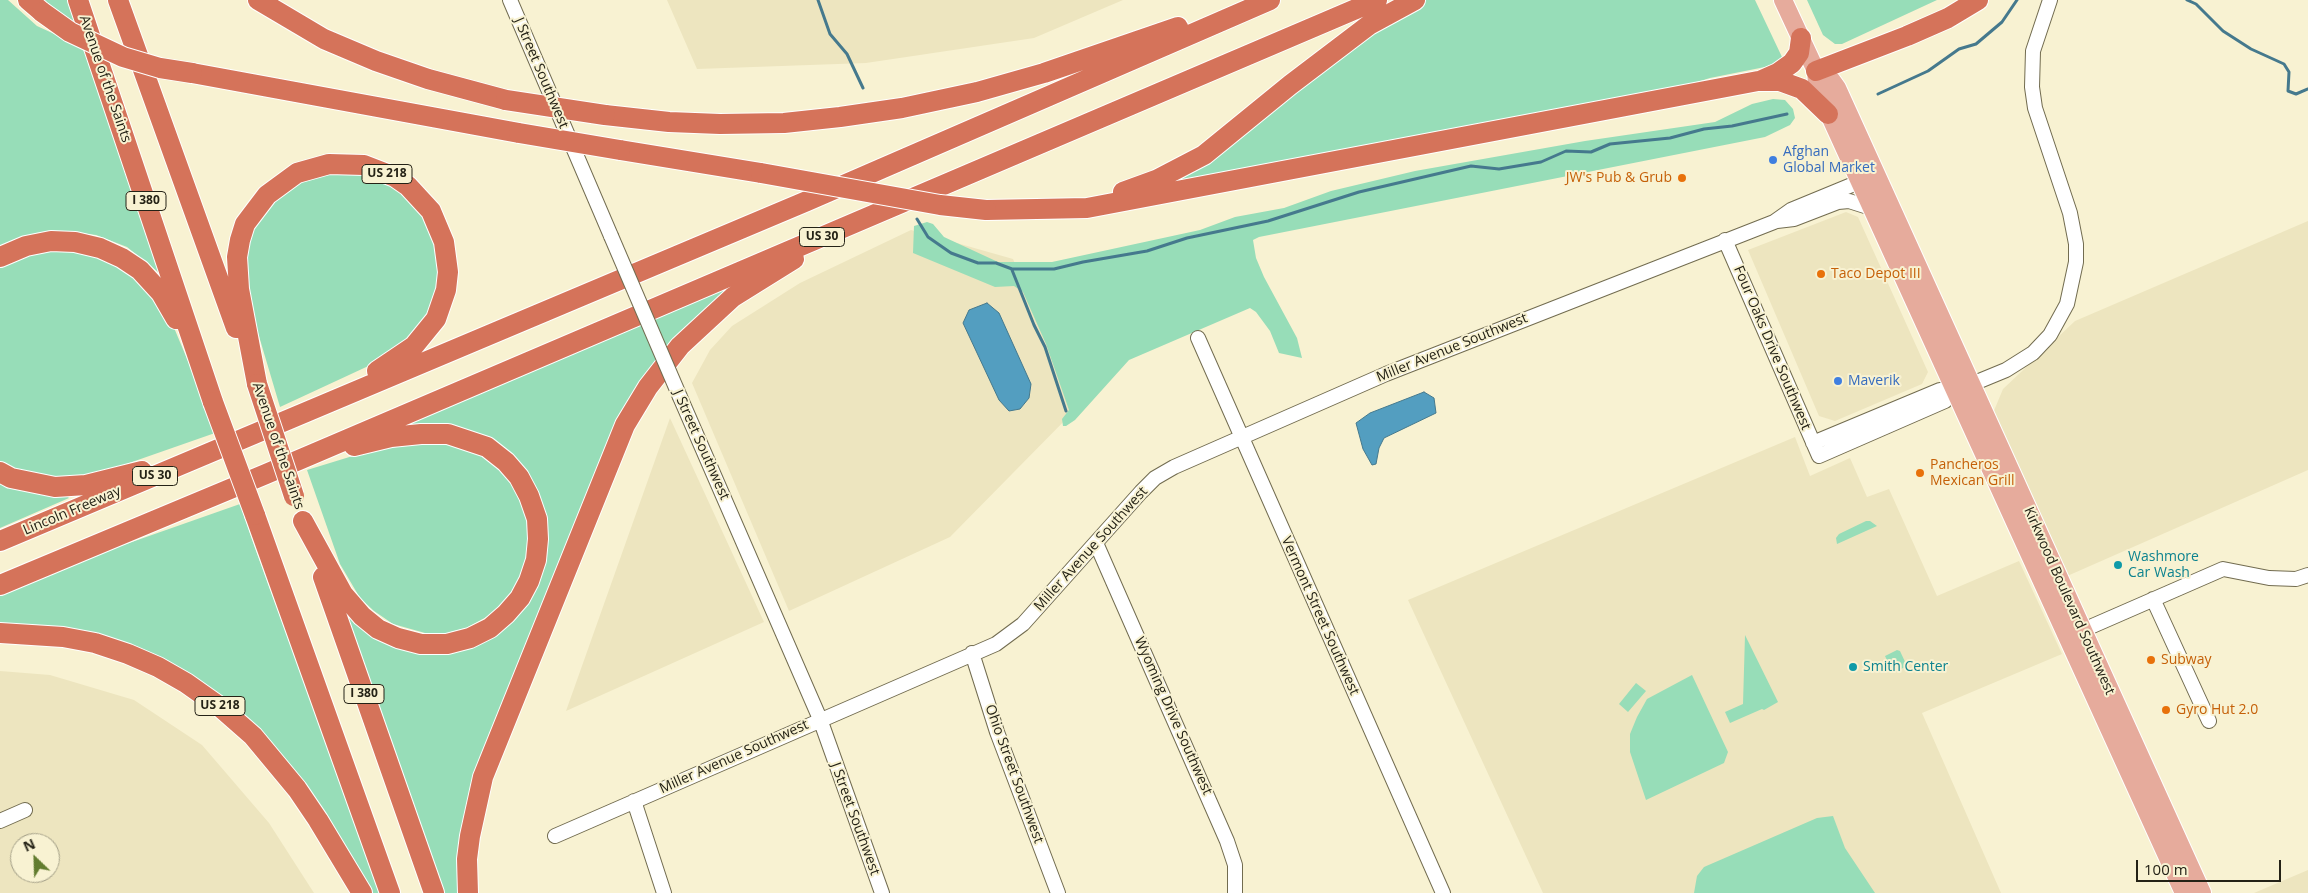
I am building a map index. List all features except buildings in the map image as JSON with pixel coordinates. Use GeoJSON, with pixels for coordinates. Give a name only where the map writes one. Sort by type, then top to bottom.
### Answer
{"type":"FeatureCollection","features":[{"type":"Feature","properties":{"kind":"highway","name":"Avenue of the Saints"},"geometry":{"type":"LineString","coordinates":[[78,0],[213,402],[390,893]]}},
{"type":"Feature","properties":{"kind":"highway","name":"Avenue of the Saints"},"geometry":{"type":"LineString","coordinates":[[118,0],[257,384],[294,496],[434,893]]}},
{"type":"Feature","properties":{"kind":"highway"},"geometry":{"type":"LineString","coordinates":[[258,0],[324,39],[376,61],[428,79],[506,100],[669,122],[784,123],[902,108],[977,92],[1044,73],[1261,0]]}},
{"type":"Feature","properties":{"kind":"highway","name":"US 30"},"geometry":{"type":"LineString","coordinates":[[309,411],[807,201],[1270,0]]}},
{"type":"Feature","properties":{"kind":"highway","name":"US 30"},"geometry":{"type":"LineString","coordinates":[[0,585],[266,474],[1377,0]]}},
{"type":"Feature","properties":{"kind":"highway"},"geometry":{"type":"LineString","coordinates":[[1066,208],[1119,194],[1156,180],[1204,155],[1290,85],[1369,25],[1415,0]]}},
{"type":"Feature","properties":{"kind":"highway"},"geometry":{"type":"LineString","coordinates":[[1816,71],[1958,0]]}},
{"type":"Feature","properties":{"kind":"highway"},"geometry":{"type":"LineString","coordinates":[[1816,71],[1907,36],[1948,18],[1978,0]]}},
{"type":"Feature","properties":{"kind":"highway"},"geometry":{"type":"LineString","coordinates":[[35,6],[70,32],[123,58],[160,68],[519,133],[940,205],[986,210],[1087,208],[1758,81],[1780,81],[1802,89],[1828,114]]}},
{"type":"Feature","properties":{"kind":"highway"},"geometry":{"type":"LineString","coordinates":[[1758,81],[1778,73],[1792,63],[1799,53],[1801,38]]}},
{"type":"Feature","properties":{"kind":"highway","name":"US 218"},"geometry":{"type":"LineString","coordinates":[[257,384],[239,289],[237,257],[246,224],[256,207],[280,184],[297,174],[329,164],[364,165],[395,177],[408,186],[431,211],[444,242],[448,272],[441,306],[428,331],[408,350],[309,411]]}},
{"type":"Feature","properties":{"kind":"highway"},"geometry":{"type":"LineString","coordinates":[[468,893],[470,836],[483,777],[625,426],[660,369],[680,346],[733,297],[792,260],[965,177]]}},
{"type":"Feature","properties":{"kind":"highway"},"geometry":{"type":"LineString","coordinates":[[0,256],[26,246],[51,241],[75,242],[100,248],[122,258],[140,270],[161,293],[177,319],[213,402]]}},
{"type":"Feature","properties":{"kind":"highway","name":"Lincoln Freeway"},"geometry":{"type":"LineString","coordinates":[[0,541],[309,411]]}},
{"type":"Feature","properties":{"kind":"highway"},"geometry":{"type":"LineString","coordinates":[[266,474],[391,437],[448,434],[468,440],[487,447],[506,462],[519,477],[529,496],[537,519],[536,560],[529,581],[520,598],[490,628],[470,638],[448,644],[421,644],[398,638],[378,629],[362,616],[343,594],[303,521]]}},
{"type":"Feature","properties":{"kind":"highway"},"geometry":{"type":"LineString","coordinates":[[0,472],[11,478],[55,487],[86,485],[207,454]]}},
{"type":"Feature","properties":{"kind":"highway","name":"US 218"},"geometry":{"type":"LineString","coordinates":[[0,633],[63,637],[95,643],[128,654],[186,682],[220,707],[253,736],[297,789],[362,893]]}},
{"type":"Feature","properties":{"kind":"main road","name":"Kirkwood Boulevard Southwest"},"geometry":{"type":"LineString","coordinates":[[1783,0],[1816,71],[1820,94],[1828,114],[1955,391],[2202,893]]}},
{"type":"Feature","properties":{"kind":"main road","name":"Kirkwood Boulevard Southwest"},"geometry":{"type":"LineString","coordinates":[[1816,71],[1832,81],[1837,88],[1973,384],[2074,634],[2184,893]]}},
{"type":"Feature","properties":{"kind":"main road"},"geometry":{"type":"LineString","coordinates":[[1859,182],[1874,187],[1895,214]]}},
{"type":"Feature","properties":{"kind":"street","name":"J Street Southwest"},"geometry":{"type":"LineString","coordinates":[[510,0],[820,719],[882,893]]}},
{"type":"Feature","properties":{"kind":"street"},"geometry":{"type":"LineString","coordinates":[[1955,391],[2006,370],[2033,353],[2044,342],[2058,322],[2067,304],[2076,262],[2073,228],[2035,108],[2032,87],[2033,51],[2050,0]]}},
{"type":"Feature","properties":{"kind":"street","name":"Miller Avenue Southwest"},"geometry":{"type":"LineString","coordinates":[[1774,222],[1791,210],[1859,182]]}},
{"type":"Feature","properties":{"kind":"street","name":"Miller Avenue Southwest"},"geometry":{"type":"LineString","coordinates":[[555,836],[996,644],[1017,629],[1155,478],[1174,467],[1386,374],[1725,240],[1774,222],[1794,219],[1838,202],[1848,202],[1871,208]]}},
{"type":"Feature","properties":{"kind":"street","name":"Four Oaks Drive Southwest"},"geometry":{"type":"LineString","coordinates":[[1725,240],[1816,449],[1940,390],[1955,391]]}},
{"type":"Feature","properties":{"kind":"street","name":"Vermont Street Southwest"},"geometry":{"type":"LineString","coordinates":[[1198,338],[1443,893]]}},
{"type":"Feature","properties":{"kind":"street","name":"Wyoming Drive Southwest"},"geometry":{"type":"LineString","coordinates":[[1096,543],[1227,841],[1235,865],[1236,893]]}},
{"type":"Feature","properties":{"kind":"street"},"geometry":{"type":"LineString","coordinates":[[2074,634],[2223,569],[2269,578],[2296,579],[2308,575]]}},
{"type":"Feature","properties":{"kind":"street"},"geometry":{"type":"LineString","coordinates":[[2153,599],[2209,721]]}},
{"type":"Feature","properties":{"kind":"street","name":"Ohio Street Southwest"},"geometry":{"type":"LineString","coordinates":[[972,653],[1001,741],[1058,893]]}},
{"type":"Feature","properties":{"kind":"street"},"geometry":{"type":"LineString","coordinates":[[634,801],[664,893]]}},
{"type":"Feature","properties":{"kind":"street"},"geometry":{"type":"LineString","coordinates":[[0,821],[25,810]]}},
{"type":"Feature","properties":{"kind":"shaded area"},"geometry":{"type":"Polygon","coordinates":[[[667,0],[1123,0],[1034,38],[866,63],[697,69],[667,0]]]}},
{"type":"Feature","properties":{"kind":"shaded area"},"geometry":{"type":"Polygon","coordinates":[[[1846,212],[1858,217],[1928,372],[1922,384],[1835,421],[1819,416],[1748,250],[1846,212]]]}},
{"type":"Feature","properties":{"kind":"shaded area"},"geometry":{"type":"Polygon","coordinates":[[[2308,221],[2308,470],[2065,577],[1993,413],[2003,389],[2075,321],[2308,221]]]}},
{"type":"Feature","properties":{"kind":"shaded area"},"geometry":{"type":"Polygon","coordinates":[[[911,230],[1013,259],[1075,410],[950,537],[789,611],[692,383],[710,350],[732,326],[800,283],[911,230]]]}},
{"type":"Feature","properties":{"kind":"shaded area"},"geometry":{"type":"Polygon","coordinates":[[[670,418],[764,622],[566,711],[670,418]]]}},
{"type":"Feature","properties":{"kind":"shaded area"},"geometry":{"type":"Polygon","coordinates":[[[1795,437],[1810,476],[1850,458],[1867,497],[1889,489],[1937,596],[2019,561],[2062,654],[1922,713],[2001,893],[1543,893],[1408,600],[1795,437]]]}},
{"type":"Feature","properties":{"kind":"shaded area"},"geometry":{"type":"Polygon","coordinates":[[[0,671],[50,675],[134,700],[202,745],[269,823],[314,893],[0,893],[0,671]]]}},
{"type":"Feature","properties":{"kind":"shaded area"},"geometry":{"type":"Polygon","coordinates":[[[2308,870],[2308,893],[2254,893],[2308,870]]]}},
{"type":"Feature","properties":{"kind":"green space"},"geometry":{"type":"Polygon","coordinates":[[[0,0],[8,0],[37,26],[85,48],[162,268],[158,272],[127,247],[96,235],[64,231],[36,233],[0,247],[0,0]]]}},
{"type":"Feature","properties":{"kind":"green space"},"geometry":{"type":"Polygon","coordinates":[[[43,0],[67,0],[75,24],[51,7],[43,0]]]}},
{"type":"Feature","properties":{"kind":"green space"},"geometry":{"type":"Polygon","coordinates":[[[1426,0],[1755,0],[1782,57],[1780,62],[1765,67],[1710,78],[1671,90],[1165,185],[1402,13],[1426,0]]]}},
{"type":"Feature","properties":{"kind":"green space"},"geometry":{"type":"Polygon","coordinates":[[[1807,0],[1937,0],[1842,44],[1835,44],[1823,35],[1807,0]]]}},
{"type":"Feature","properties":{"kind":"green space"},"geometry":{"type":"Polygon","coordinates":[[[1773,99],[1785,100],[1793,109],[1795,118],[1790,125],[1765,137],[1259,237],[1253,240],[1256,258],[1264,277],[1297,338],[1302,358],[1279,353],[1270,331],[1256,312],[1250,308],[1129,360],[1075,420],[1066,426],[1063,426],[1062,419],[1069,410],[1046,344],[1023,292],[1014,286],[995,287],[913,253],[914,226],[927,222],[933,224],[944,237],[998,262],[1052,262],[1200,230],[1235,217],[1284,208],[1331,191],[1415,171],[1585,141],[1715,122],[1752,104],[1773,99]]]}},
{"type":"Feature","properties":{"kind":"green space"},"geometry":{"type":"Polygon","coordinates":[[[359,169],[400,186],[434,228],[441,272],[430,316],[418,331],[377,362],[280,407],[245,289],[249,234],[268,202],[317,172],[359,169]]]}},
{"type":"Feature","properties":{"kind":"green space"},"geometry":{"type":"Polygon","coordinates":[[[71,245],[119,261],[167,311],[215,433],[92,476],[38,478],[0,463],[0,263],[18,253],[71,245]]]}},
{"type":"Feature","properties":{"kind":"green space"},"geometry":{"type":"Polygon","coordinates":[[[725,289],[727,293],[672,343],[489,744],[462,893],[444,893],[345,611],[358,621],[467,645],[545,553],[513,459],[408,428],[406,423],[725,289]]]}},
{"type":"Feature","properties":{"kind":"green space"},"geometry":{"type":"Polygon","coordinates":[[[437,441],[484,455],[506,474],[526,506],[530,544],[524,572],[510,596],[492,614],[466,628],[447,633],[425,633],[393,624],[374,611],[360,598],[340,564],[307,470],[369,451],[437,441]]]}},
{"type":"Feature","properties":{"kind":"green space"},"geometry":{"type":"Polygon","coordinates":[[[0,480],[65,494],[69,498],[0,528],[0,480]]]}},
{"type":"Feature","properties":{"kind":"green space"},"geometry":{"type":"Polygon","coordinates":[[[240,504],[381,893],[372,893],[307,790],[151,655],[0,625],[0,596],[112,549],[240,504]]]}},
{"type":"Feature","properties":{"kind":"green space"},"geometry":{"type":"Polygon","coordinates":[[[1866,521],[1870,521],[1877,526],[1837,544],[1836,538],[1839,534],[1866,521]]]}},
{"type":"Feature","properties":{"kind":"green space"},"geometry":{"type":"Polygon","coordinates":[[[1745,635],[1778,702],[1764,710],[1762,709],[1730,723],[1725,712],[1743,704],[1745,635]]]}},
{"type":"Feature","properties":{"kind":"green space"},"geometry":{"type":"Polygon","coordinates":[[[1897,650],[1900,651],[1907,666],[1893,673],[1885,656],[1897,650]]]}},
{"type":"Feature","properties":{"kind":"green space"},"geometry":{"type":"Polygon","coordinates":[[[1692,675],[1728,752],[1724,763],[1646,800],[1630,752],[1630,734],[1647,699],[1692,675]]]}},
{"type":"Feature","properties":{"kind":"green space"},"geometry":{"type":"Polygon","coordinates":[[[1636,683],[1646,691],[1628,712],[1619,704],[1636,683]]]}},
{"type":"Feature","properties":{"kind":"green space"},"geometry":{"type":"Polygon","coordinates":[[[1833,816],[1845,848],[1875,893],[1694,893],[1697,876],[1704,867],[1817,818],[1833,816]]]}},
{"type":"Feature","properties":{"kind":"water"},"geometry":{"type":"Polygon","coordinates":[[[987,303],[999,313],[1031,384],[1029,398],[1020,409],[1009,411],[999,400],[963,323],[969,310],[987,303]]]}},
{"type":"Feature","properties":{"kind":"water"},"geometry":{"type":"Polygon","coordinates":[[[1424,392],[1434,398],[1436,413],[1384,438],[1379,448],[1376,464],[1372,465],[1363,449],[1356,423],[1370,413],[1424,392]]]}},
{"type":"Feature","properties":{"kind":"waterway"},"geometry":{"type":"LineString","coordinates":[[818,0],[830,34],[847,54],[863,88]]}},
{"type":"Feature","properties":{"kind":"waterway"},"geometry":{"type":"LineString","coordinates":[[1878,94],[1928,71],[1959,49],[1976,44],[2002,22],[2017,0]]}},
{"type":"Feature","properties":{"kind":"waterway"},"geometry":{"type":"LineString","coordinates":[[2187,0],[2196,4],[2223,31],[2251,49],[2284,64],[2289,72],[2288,91],[2296,94],[2308,89]]}},
{"type":"Feature","properties":{"kind":"waterway"},"geometry":{"type":"LineString","coordinates":[[917,219],[928,237],[951,253],[978,263],[996,263],[1012,269],[1054,269],[1147,251],[1187,238],[1268,221],[1359,192],[1471,166],[1499,169],[1541,162],[1566,151],[1591,152],[1610,144],[1670,138],[1704,129],[1732,126],[1787,114]]}},
{"type":"Feature","properties":{"kind":"waterway"},"geometry":{"type":"LineString","coordinates":[[1012,270],[1045,347],[1066,411]]}},
{"type":"Feature","properties":{"kind":"place","name":"Afghan Global Market"},"geometry":{"type":"Point","coordinates":[1773,160]}},
{"type":"Feature","properties":{"kind":"place","name":"JW's Pub & Grub"},"geometry":{"type":"Point","coordinates":[1682,178]}},
{"type":"Feature","properties":{"kind":"place","name":"Taco Depot III"},"geometry":{"type":"Point","coordinates":[1821,274]}},
{"type":"Feature","properties":{"kind":"place","name":"Maverik"},"geometry":{"type":"Point","coordinates":[1838,381]}},
{"type":"Feature","properties":{"kind":"place","name":"Pancheros Mexican Grill"},"geometry":{"type":"Point","coordinates":[1920,473]}},
{"type":"Feature","properties":{"kind":"place","name":"Washmore Car Wash"},"geometry":{"type":"Point","coordinates":[2118,565]}},
{"type":"Feature","properties":{"kind":"place","name":"Subway"},"geometry":{"type":"Point","coordinates":[2151,660]}},
{"type":"Feature","properties":{"kind":"place","name":"Smith Center"},"geometry":{"type":"Point","coordinates":[1853,667]}},
{"type":"Feature","properties":{"kind":"place","name":"Gyro Hut 2.0"},"geometry":{"type":"Point","coordinates":[2166,710]}}]}
